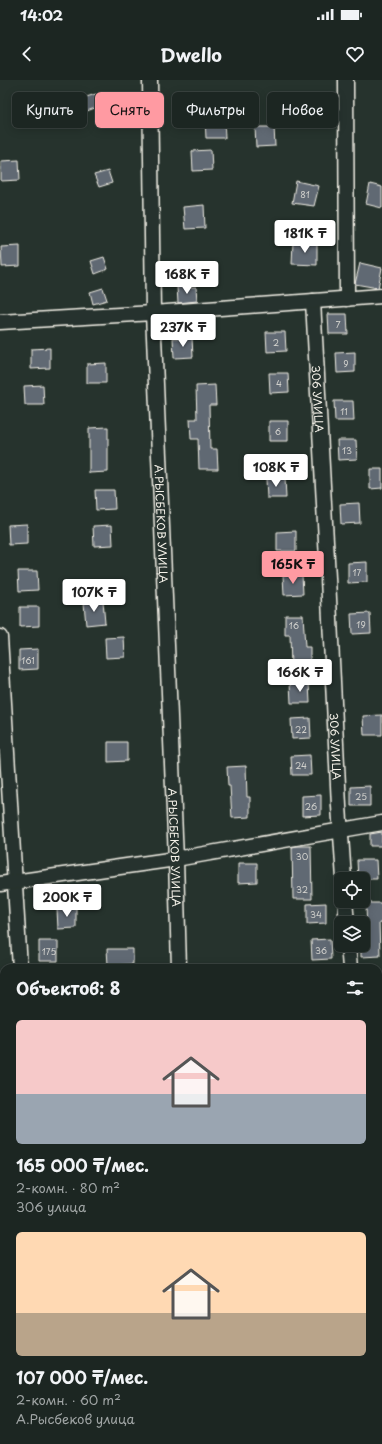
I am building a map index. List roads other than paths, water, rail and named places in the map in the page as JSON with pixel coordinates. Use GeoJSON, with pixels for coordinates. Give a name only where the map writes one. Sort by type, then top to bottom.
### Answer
{"type":"FeatureCollection","features":[{"type":"Feature","properties":{"kind":"street","name":"А.РЫСБЕКОВ УЛИЦА"},"geometry":{"type":"LineString","coordinates":[[150,80],[153,314],[176,859],[179,964]]}},
{"type":"Feature","properties":{"kind":"street"},"geometry":{"type":"LineString","coordinates":[[346,80],[347,299]]}},
{"type":"Feature","properties":{"kind":"street"},"geometry":{"type":"LineString","coordinates":[[0,322],[153,314],[382,296]]}},
{"type":"Feature","properties":{"kind":"street","name":"306 УЛИЦА"},"geometry":{"type":"LineString","coordinates":[[313,301],[343,872]]}},
{"type":"Feature","properties":{"kind":"street"},"geometry":{"type":"LineString","coordinates":[[0,638],[20,964]]}},
{"type":"Feature","properties":{"kind":"street"},"geometry":{"type":"LineString","coordinates":[[0,884],[176,859],[382,823]]}},
{"type":"Feature","properties":{"kind":"street"},"geometry":{"type":"LineString","coordinates":[[349,952],[350,964]]}}]}
